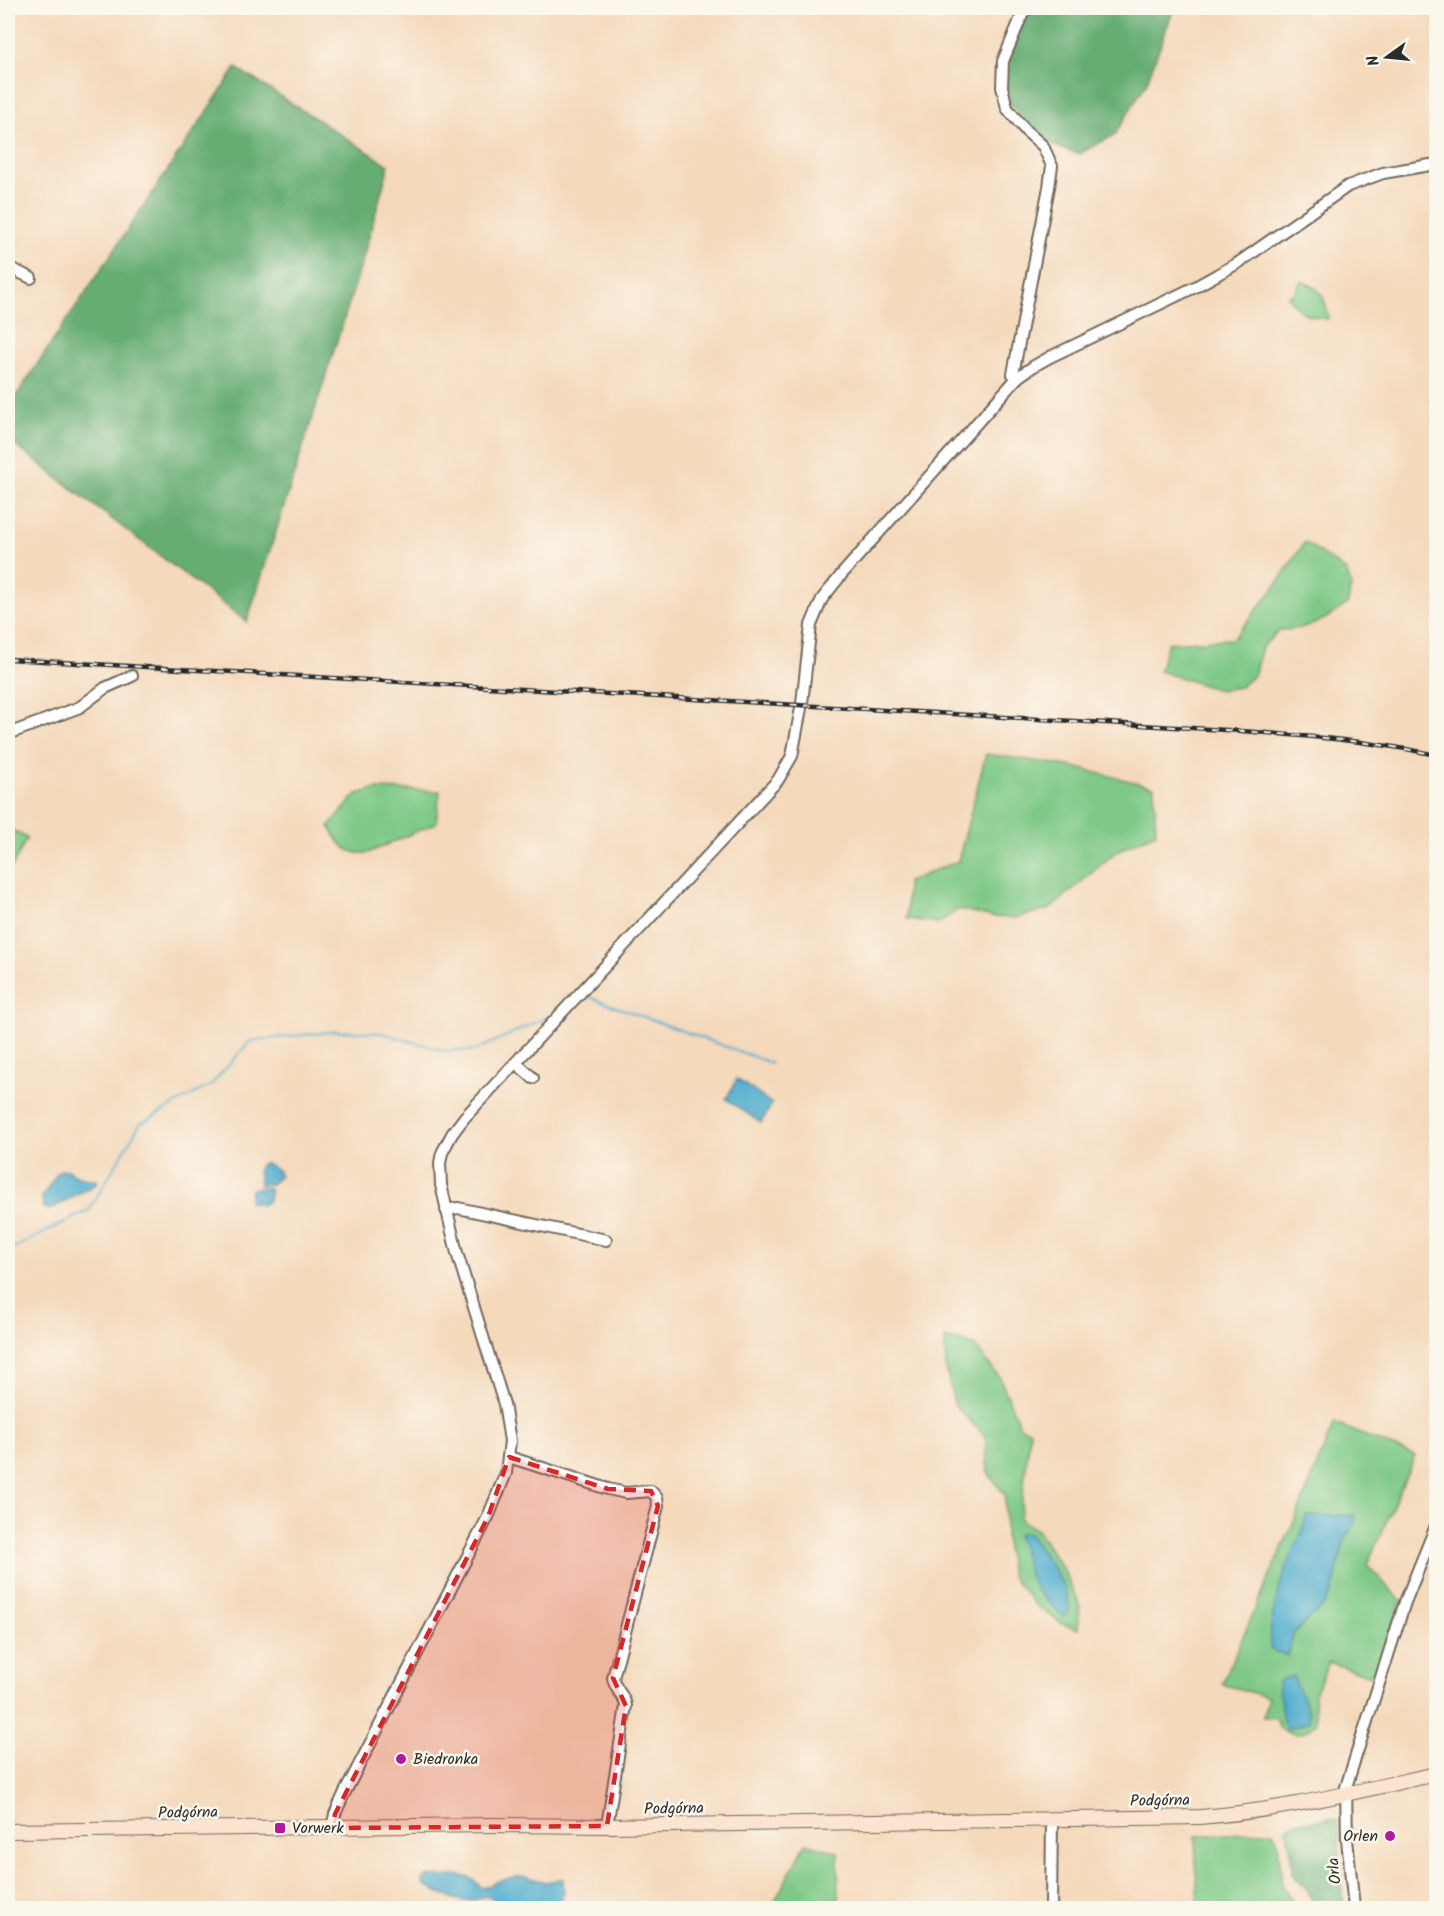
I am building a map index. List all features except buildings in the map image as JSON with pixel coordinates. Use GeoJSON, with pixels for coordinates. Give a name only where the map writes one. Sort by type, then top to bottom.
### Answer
{"type":"FeatureCollection","features":[{"type":"Feature","properties":{"kind":"main road","name":"Podgórna"},"geometry":{"type":"LineString","coordinates":[[8,1831],[1177,1818],[1229,1815],[1281,1807],[1437,1774]]}},
{"type":"Feature","properties":{"kind":"street"},"geometry":{"type":"LineString","coordinates":[[1018,377],[1013,374],[1052,166],[1043,146],[1026,131],[1007,108],[1002,87],[1003,61],[1025,8]]}},
{"type":"Feature","properties":{"kind":"street"},"geometry":{"type":"LineString","coordinates":[[333,1828],[335,1814],[348,1785],[488,1517],[506,1473],[509,1457],[510,1441],[504,1404],[457,1253],[441,1185],[440,1166],[445,1147],[464,1118],[778,780],[792,756],[802,703],[809,632],[822,599],[1018,377],[1050,357],[1195,287],[1238,263],[1348,186],[1383,172],[1437,164]]}},
{"type":"Feature","properties":{"kind":"street"},"geometry":{"type":"LineString","coordinates":[[8,267],[31,279]]}},
{"type":"Feature","properties":{"kind":"street"},"geometry":{"type":"LineString","coordinates":[[8,734],[80,707],[105,688],[132,676]]}},
{"type":"Feature","properties":{"kind":"street"},"geometry":{"type":"LineString","coordinates":[[516,1063],[533,1078]]}},
{"type":"Feature","properties":{"kind":"street"},"geometry":{"type":"LineString","coordinates":[[446,1210],[458,1208],[606,1240]]}},
{"type":"Feature","properties":{"kind":"street"},"geometry":{"type":"LineString","coordinates":[[509,1457],[608,1489],[626,1493],[651,1491],[657,1498],[658,1506],[613,1678],[617,1692],[625,1700],[626,1706],[608,1826]]}},
{"type":"Feature","properties":{"kind":"street","name":"Orla"},"geometry":{"type":"LineString","coordinates":[[1354,1908],[1342,1795],[1405,1602],[1437,1526]]}},
{"type":"Feature","properties":{"kind":"street"},"geometry":{"type":"LineString","coordinates":[[1051,1908],[1052,1820]]}},
{"type":"Feature","properties":{"kind":"highlighted area"},"geometry":{"type":"Polygon","coordinates":[[[509,1457],[608,1489],[651,1491],[658,1506],[613,1678],[626,1706],[607,1826],[332,1828],[335,1814],[488,1517],[509,1457]]]}},
{"type":"Feature","properties":{"kind":"green space"},"geometry":{"type":"Polygon","coordinates":[[[1029,8],[1174,8],[1147,82],[1115,135],[1079,154],[1050,143],[1010,104],[1005,85],[1006,63],[1029,8]]]}},
{"type":"Feature","properties":{"kind":"green space"},"geometry":{"type":"Polygon","coordinates":[[[236,68],[389,165],[360,269],[247,622],[8,440],[8,408],[236,68]]]}},
{"type":"Feature","properties":{"kind":"green space"},"geometry":{"type":"Polygon","coordinates":[[[1301,281],[1314,287],[1322,295],[1328,319],[1300,311],[1292,302],[1288,296],[1294,294],[1301,281]]]}},
{"type":"Feature","properties":{"kind":"green space"},"geometry":{"type":"Polygon","coordinates":[[[1305,542],[1346,571],[1351,584],[1348,603],[1317,623],[1290,630],[1280,630],[1262,647],[1254,675],[1240,687],[1219,690],[1159,671],[1168,643],[1233,639],[1272,591],[1305,542]]]}},
{"type":"Feature","properties":{"kind":"green space"},"geometry":{"type":"Polygon","coordinates":[[[986,754],[1070,766],[1154,787],[1156,833],[1118,850],[1050,909],[1014,918],[992,917],[959,909],[939,923],[907,919],[907,882],[958,861],[986,754]]]}},
{"type":"Feature","properties":{"kind":"green space"},"geometry":{"type":"Polygon","coordinates":[[[376,789],[440,791],[436,823],[368,853],[348,850],[340,843],[329,826],[357,794],[376,789]]]}},
{"type":"Feature","properties":{"kind":"green space"},"geometry":{"type":"Polygon","coordinates":[[[8,828],[27,838],[12,867],[8,864],[8,828]]]}},
{"type":"Feature","properties":{"kind":"green space"},"geometry":{"type":"Polygon","coordinates":[[[945,1338],[974,1345],[1000,1378],[1020,1427],[1030,1430],[1020,1519],[1038,1531],[1065,1573],[1080,1605],[1078,1629],[1061,1623],[1036,1606],[1011,1576],[1005,1536],[1005,1495],[988,1473],[985,1436],[955,1406],[946,1370],[945,1338]]]}},
{"type":"Feature","properties":{"kind":"green space"},"geometry":{"type":"Polygon","coordinates":[[[1334,1423],[1415,1456],[1367,1565],[1401,1601],[1377,1678],[1329,1662],[1314,1696],[1316,1723],[1303,1733],[1294,1734],[1279,1728],[1277,1718],[1263,1717],[1268,1697],[1222,1684],[1299,1510],[1334,1423]]]}},
{"type":"Feature","properties":{"kind":"green space"},"geometry":{"type":"Polygon","coordinates":[[[1337,1819],[1338,1825],[1344,1908],[1316,1908],[1306,1889],[1292,1874],[1291,1851],[1286,1828],[1297,1822],[1337,1819]]]}},
{"type":"Feature","properties":{"kind":"green space"},"geometry":{"type":"Polygon","coordinates":[[[1273,1831],[1278,1841],[1282,1886],[1297,1908],[1198,1908],[1195,1836],[1273,1831]]]}},
{"type":"Feature","properties":{"kind":"green space"},"geometry":{"type":"Polygon","coordinates":[[[806,1843],[838,1852],[839,1908],[771,1908],[806,1843]]]}},
{"type":"Feature","properties":{"kind":"water"},"geometry":{"type":"Polygon","coordinates":[[[737,1079],[772,1104],[761,1123],[726,1099],[737,1079]]]}},
{"type":"Feature","properties":{"kind":"water"},"geometry":{"type":"Polygon","coordinates":[[[265,1163],[277,1170],[280,1176],[271,1184],[260,1185],[258,1170],[261,1164],[265,1163]]]}},
{"type":"Feature","properties":{"kind":"water"},"geometry":{"type":"Polygon","coordinates":[[[67,1170],[78,1177],[97,1180],[96,1184],[51,1209],[46,1209],[43,1206],[42,1197],[58,1172],[67,1170]]]}},
{"type":"Feature","properties":{"kind":"water"},"geometry":{"type":"Polygon","coordinates":[[[268,1188],[270,1192],[269,1200],[262,1205],[249,1202],[252,1189],[268,1188]]]}},
{"type":"Feature","properties":{"kind":"water"},"geometry":{"type":"Polygon","coordinates":[[[1306,1516],[1355,1516],[1354,1526],[1344,1542],[1332,1593],[1324,1605],[1294,1633],[1287,1656],[1270,1649],[1271,1625],[1279,1588],[1293,1549],[1300,1538],[1306,1516]]]}},
{"type":"Feature","properties":{"kind":"water"},"geometry":{"type":"Polygon","coordinates":[[[1025,1533],[1043,1553],[1062,1584],[1067,1594],[1068,1614],[1063,1616],[1036,1590],[1017,1535],[1025,1533]]]}},
{"type":"Feature","properties":{"kind":"water"},"geometry":{"type":"Polygon","coordinates":[[[1293,1676],[1309,1712],[1309,1722],[1287,1729],[1283,1722],[1278,1682],[1293,1676]]]}},
{"type":"Feature","properties":{"kind":"water"},"geometry":{"type":"Polygon","coordinates":[[[464,1876],[484,1888],[514,1877],[528,1877],[545,1882],[563,1879],[564,1892],[558,1908],[502,1908],[487,1896],[465,1901],[439,1893],[424,1885],[425,1877],[464,1876]]]}},
{"type":"Feature","properties":{"kind":"waterway"},"geometry":{"type":"LineString","coordinates":[[576,1004],[589,997],[771,1063]]}},
{"type":"Feature","properties":{"kind":"waterway"},"geometry":{"type":"LineString","coordinates":[[8,1251],[89,1210],[140,1124],[212,1084],[250,1041],[338,1031],[381,1033],[446,1051],[476,1050],[552,1015]]}},
{"type":"Feature","properties":{"kind":"railway"},"geometry":{"type":"LineString","coordinates":[[8,659],[1226,730],[1358,742],[1436,755]]}},
{"type":"Feature","properties":{"kind":"place","name":"Biedronka"},"geometry":{"type":"Point","coordinates":[401,1759]}},
{"type":"Feature","properties":{"kind":"place","name":"Vorwerk"},"geometry":{"type":"Point","coordinates":[280,1828]}},
{"type":"Feature","properties":{"kind":"place","name":"Orlen"},"geometry":{"type":"Point","coordinates":[1390,1836]}}]}
